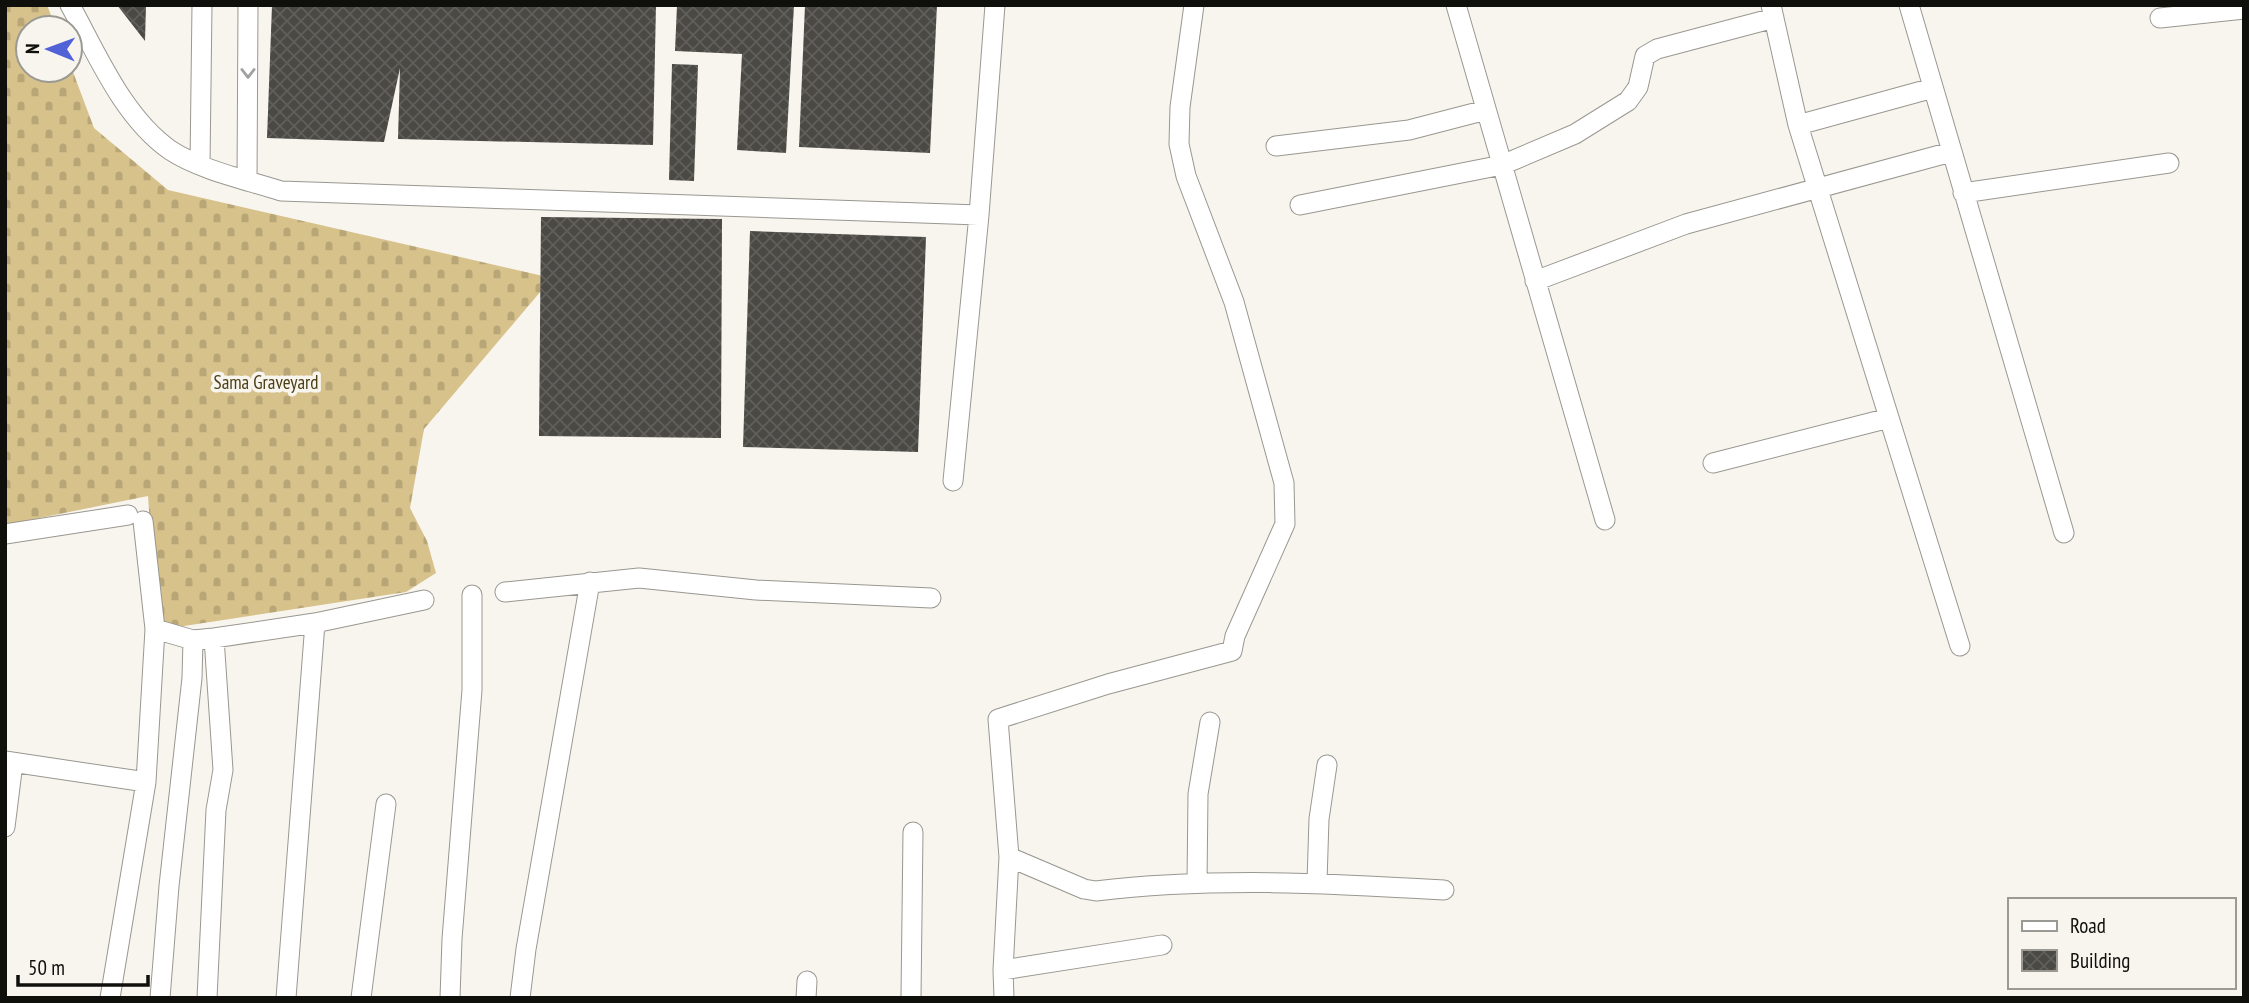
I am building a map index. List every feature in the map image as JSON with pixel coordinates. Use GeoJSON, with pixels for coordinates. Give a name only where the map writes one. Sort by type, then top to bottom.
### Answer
{"type":"FeatureCollection","features":[{"type":"Feature","properties":{"kind":"street"},"geometry":{"type":"LineString","coordinates":[[70,5],[132,115],[171,150],[200,164],[281,191],[979,215]]}},
{"type":"Feature","properties":{"kind":"street"},"geometry":{"type":"LineString","coordinates":[[200,164],[202,5]]}},
{"type":"Feature","properties":{"kind":"street"},"geometry":{"type":"LineString","coordinates":[[247,180],[248,5]]}},
{"type":"Feature","properties":{"kind":"street"},"geometry":{"type":"LineString","coordinates":[[953,481],[979,215],[995,5]]}},
{"type":"Feature","properties":{"kind":"street"},"geometry":{"type":"LineString","coordinates":[[1004,998],[1009,857],[998,719],[1108,684],[1232,651],[1235,636],[1285,524],[1284,483],[1234,302],[1186,176],[1179,144],[1180,107],[1194,5]]}},
{"type":"Feature","properties":{"kind":"street"},"geometry":{"type":"LineString","coordinates":[[1456,5],[1605,520]]}},
{"type":"Feature","properties":{"kind":"street"},"geometry":{"type":"LineString","coordinates":[[1909,5],[2064,533]]}},
{"type":"Feature","properties":{"kind":"street"},"geometry":{"type":"LineString","coordinates":[[2160,18],[2244,9]]}},
{"type":"Feature","properties":{"kind":"street"},"geometry":{"type":"LineString","coordinates":[[1300,205],[1502,165],[1575,134],[1628,101],[1638,87],[1645,56],[1657,49],[1773,12],[1798,125],[1960,646]]}},
{"type":"Feature","properties":{"kind":"street"},"geometry":{"type":"LineString","coordinates":[[1798,125],[1933,88]]}},
{"type":"Feature","properties":{"kind":"street"},"geometry":{"type":"LineString","coordinates":[[1276,146],[1409,130],[1486,110]]}},
{"type":"Feature","properties":{"kind":"street"},"geometry":{"type":"LineString","coordinates":[[1535,281],[1686,224],[1951,152]]}},
{"type":"Feature","properties":{"kind":"street"},"geometry":{"type":"LineString","coordinates":[[1963,193],[2169,163]]}},
{"type":"Feature","properties":{"kind":"street"},"geometry":{"type":"LineString","coordinates":[[1713,463],[1889,418]]}},
{"type":"Feature","properties":{"kind":"street"},"geometry":{"type":"LineString","coordinates":[[5,534],[135,518],[155,629],[146,782],[110,998]]}},
{"type":"Feature","properties":{"kind":"street"},"geometry":{"type":"LineString","coordinates":[[505,592],[639,578],[756,590],[930,598]]}},
{"type":"Feature","properties":{"kind":"street"},"geometry":{"type":"LineString","coordinates":[[520,998],[526,949],[590,582]]}},
{"type":"Feature","properties":{"kind":"street"},"geometry":{"type":"LineString","coordinates":[[450,998],[452,939],[472,690],[472,595]]}},
{"type":"Feature","properties":{"kind":"street"},"geometry":{"type":"LineString","coordinates":[[155,629],[193,640],[214,638],[315,623],[424,600]]}},
{"type":"Feature","properties":{"kind":"street"},"geometry":{"type":"LineString","coordinates":[[286,998],[315,623]]}},
{"type":"Feature","properties":{"kind":"street"},"geometry":{"type":"LineString","coordinates":[[207,998],[216,810],[223,770],[214,638]]}},
{"type":"Feature","properties":{"kind":"street"},"geometry":{"type":"LineString","coordinates":[[160,998],[169,886],[191,692],[193,640]]}},
{"type":"Feature","properties":{"kind":"street"},"geometry":{"type":"LineString","coordinates":[[1197,883],[1198,794],[1210,722]]}},
{"type":"Feature","properties":{"kind":"street"},"geometry":{"type":"LineString","coordinates":[[5,827],[9,762],[146,782]]}},
{"type":"Feature","properties":{"kind":"street"},"geometry":{"type":"LineString","coordinates":[[1317,882],[1319,819],[1327,765]]}},
{"type":"Feature","properties":{"kind":"street"},"geometry":{"type":"LineString","coordinates":[[361,998],[386,804]]}},
{"type":"Feature","properties":{"kind":"street"},"geometry":{"type":"LineString","coordinates":[[911,998],[913,832]]}},
{"type":"Feature","properties":{"kind":"street"},"geometry":{"type":"LineString","coordinates":[[1009,857],[1084,889],[1096,891],[1197,883],[1317,882],[1444,890]]}},
{"type":"Feature","properties":{"kind":"street"},"geometry":{"type":"LineString","coordinates":[[1003,971],[1162,945]]}},
{"type":"Feature","properties":{"kind":"green space","name":"Sama Graveyard"},"geometry":{"type":"Polygon","coordinates":[[[5,5],[47,5],[51,14],[14,14],[14,84],[78,84],[94,128],[168,190],[552,278],[424,429],[410,508],[427,541],[436,573],[406,592],[171,628],[165,626],[156,610],[148,496],[5,525],[5,5]]]}},
{"type":"Feature","properties":{"kind":"building"},"geometry":{"type":"Polygon","coordinates":[[[117,5],[146,5],[145,41],[117,5]]]}},
{"type":"Feature","properties":{"kind":"building"},"geometry":{"type":"Polygon","coordinates":[[[272,5],[656,5],[653,145],[398,139],[400,68],[384,142],[267,138],[272,5]]]}},
{"type":"Feature","properties":{"kind":"building"},"geometry":{"type":"Polygon","coordinates":[[[677,5],[794,5],[786,153],[737,150],[742,54],[675,51],[677,5]]]}},
{"type":"Feature","properties":{"kind":"building"},"geometry":{"type":"Polygon","coordinates":[[[805,5],[937,5],[930,153],[799,147],[805,5]]]}},
{"type":"Feature","properties":{"kind":"building"},"geometry":{"type":"Polygon","coordinates":[[[672,64],[698,65],[694,181],[669,180],[672,64]]]}},
{"type":"Feature","properties":{"kind":"building"},"geometry":{"type":"Polygon","coordinates":[[[541,217],[722,219],[721,438],[539,436],[541,217]]]}},
{"type":"Feature","properties":{"kind":"building"},"geometry":{"type":"Polygon","coordinates":[[[750,231],[926,237],[918,452],[743,447],[750,231]]]}}]}
